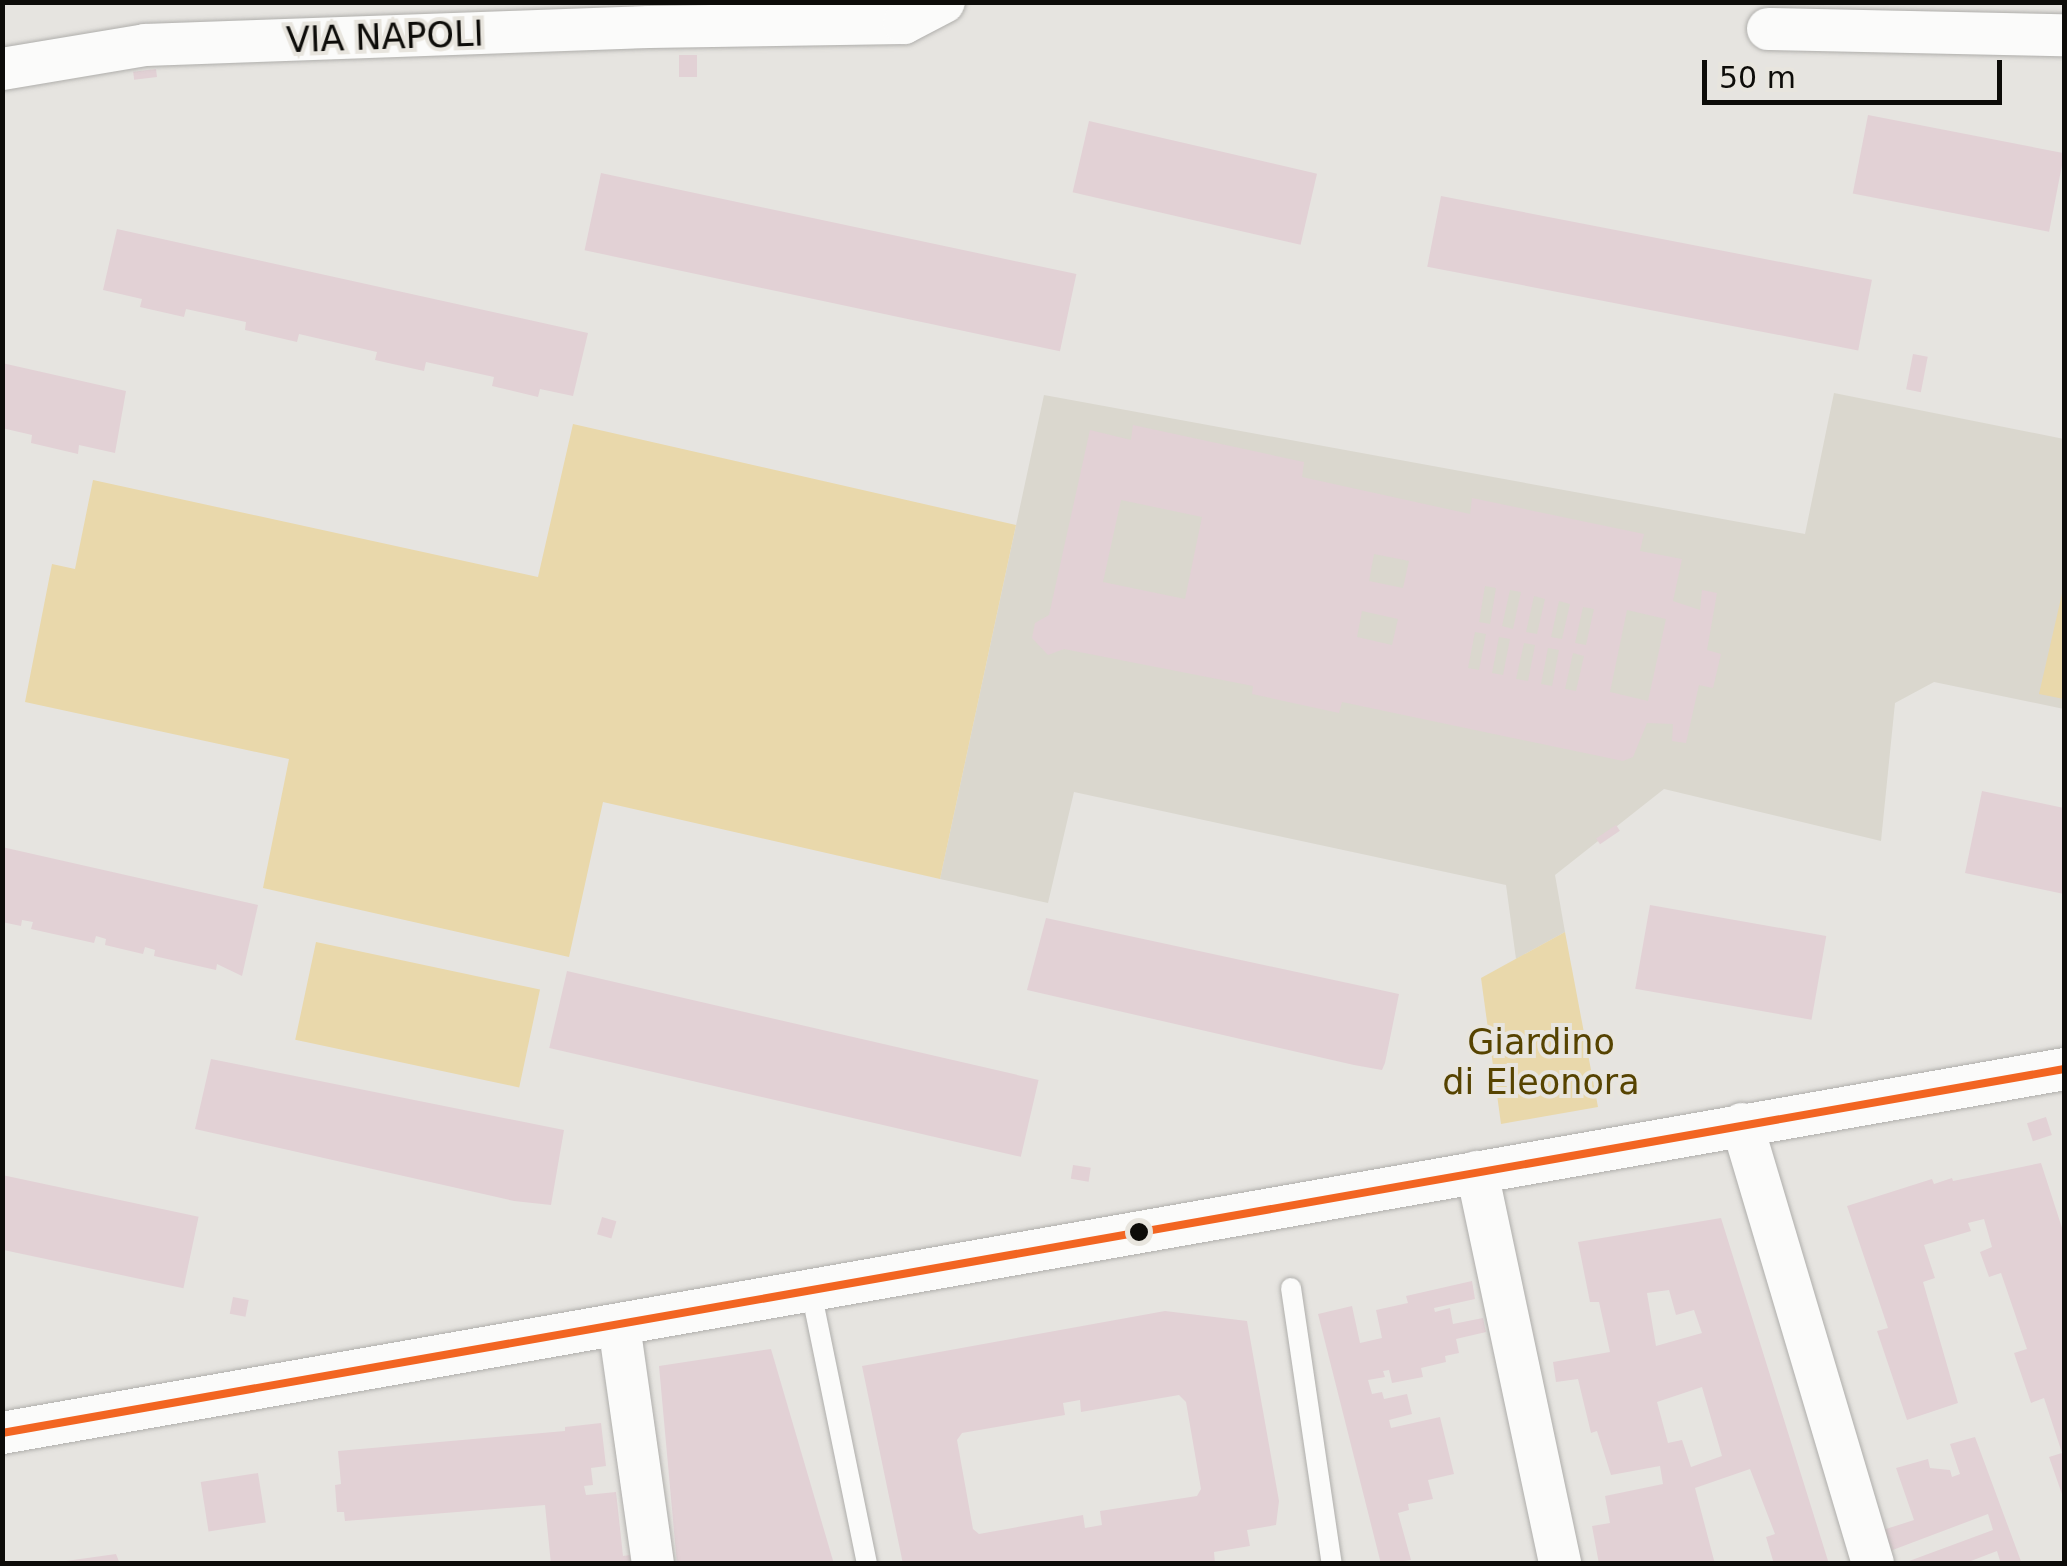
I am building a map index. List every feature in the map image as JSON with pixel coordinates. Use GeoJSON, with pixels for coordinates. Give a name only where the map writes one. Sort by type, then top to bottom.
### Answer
{"type":"FeatureCollection","features":[{"type":"Feature","properties":{"kind":"street","name":"VIA NAPOLI"},"geometry":{"type":"LineString","coordinates":[[2,69],[144,45],[649,27],[904,23],[944,2]]}},
{"type":"Feature","properties":{"kind":"street"},"geometry":{"type":"LineString","coordinates":[[1768,29],[2064,35]]}},
{"type":"Feature","properties":{"kind":"street"},"geometry":{"type":"LineString","coordinates":[[2,1433],[2064,1069]]}},
{"type":"Feature","properties":{"kind":"street"},"geometry":{"type":"LineString","coordinates":[[1742,1124],[1873,1564]]}},
{"type":"Feature","properties":{"kind":"street"},"geometry":{"type":"LineString","coordinates":[[1477,1172],[1560,1564]]}},
{"type":"Feature","properties":{"kind":"street"},"geometry":{"type":"LineString","coordinates":[[619,1325],[653,1564]]}},
{"type":"Feature","properties":{"kind":"lane"},"geometry":{"type":"LineString","coordinates":[[1291,1288],[1332,1564]]}},
{"type":"Feature","properties":{"kind":"lane"},"geometry":{"type":"LineString","coordinates":[[812,1290],[866,1564]]}},
{"type":"Feature","properties":{"kind":"shaded area"},"geometry":{"type":"Polygon","coordinates":[[[1834,393],[2064,439],[2064,709],[1934,682],[1895,703],[1881,841],[1664,789],[1555,875],[1565,932],[1516,959],[1506,885],[1074,792],[1048,903],[940,879],[1044,395],[1805,534],[1834,393]]]}},
{"type":"Feature","properties":{"kind":"green space"},"geometry":{"type":"Polygon","coordinates":[[[573,424],[1016,525],[940,879],[603,802],[569,957],[263,888],[289,759],[25,702],[52,564],[75,569],[93,480],[538,577],[573,424]]]}},
{"type":"Feature","properties":{"kind":"green space"},"geometry":{"type":"Polygon","coordinates":[[[2064,585],[2064,699],[2039,694],[2064,585]]]}},
{"type":"Feature","properties":{"kind":"green space","name":"Giardino di Eleonora"},"geometry":{"type":"Polygon","coordinates":[[[1565,932],[1598,1107],[1501,1124],[1481,978],[1565,932]]]}},
{"type":"Feature","properties":{"kind":"green space"},"geometry":{"type":"Polygon","coordinates":[[[316,942],[540,990],[519,1087],[295,1040],[316,942]]]}},
{"type":"Feature","properties":{"kind":"building"},"geometry":{"type":"Polygon","coordinates":[[[679,55],[697,55],[697,77],[679,77],[679,55]]]}},
{"type":"Feature","properties":{"kind":"building"},"geometry":{"type":"Polygon","coordinates":[[[156,69],[157,77],[134,80],[133,72],[156,69]]]}},
{"type":"Feature","properties":{"kind":"building"},"geometry":{"type":"Polygon","coordinates":[[[1868,115],[2064,153],[2049,232],[1853,194],[1868,115]]]}},
{"type":"Feature","properties":{"kind":"building"},"geometry":{"type":"Polygon","coordinates":[[[1089,121],[1317,174],[1301,245],[1073,192],[1089,121]]]}},
{"type":"Feature","properties":{"kind":"building"},"geometry":{"type":"Polygon","coordinates":[[[601,173],[1076,274],[1060,351],[585,250],[601,173]]]}},
{"type":"Feature","properties":{"kind":"building"},"geometry":{"type":"Polygon","coordinates":[[[1441,196],[1872,280],[1858,350],[1427,267],[1441,196]]]}},
{"type":"Feature","properties":{"kind":"building"},"geometry":{"type":"Polygon","coordinates":[[[117,229],[588,333],[573,396],[540,389],[538,397],[492,386],[494,377],[426,362],[424,371],[375,360],[377,352],[299,334],[297,342],[245,330],[246,322],[186,309],[184,317],[140,307],[142,299],[103,290],[117,229]]]}},
{"type":"Feature","properties":{"kind":"building"},"geometry":{"type":"Polygon","coordinates":[[[1913,354],[1928,357],[1921,392],[1906,389],[1913,354]]]}},
{"type":"Feature","properties":{"kind":"building"},"geometry":{"type":"Polygon","coordinates":[[[2,363],[126,391],[115,453],[79,445],[78,454],[31,443],[32,435],[2,428],[2,363]]]}},
{"type":"Feature","properties":{"kind":"building"},"geometry":{"type":"Polygon","coordinates":[[[1133,425],[1304,462],[1302,477],[1470,514],[1472,498],[1644,534],[1640,551],[1682,559],[1673,601],[1700,610],[1702,590],[1717,593],[1707,650],[1721,654],[1713,688],[1699,685],[1686,743],[1672,741],[1673,724],[1647,723],[1633,757],[1623,761],[1342,702],[1339,713],[1252,694],[1253,686],[1064,649],[1048,655],[1032,638],[1035,623],[1049,615],[1090,430],[1131,440],[1133,425]],[[1121,500],[1103,582],[1185,599],[1202,517],[1121,500]],[[1374,554],[1369,581],[1403,588],[1409,561],[1374,554]],[[1485,586],[1479,622],[1490,624],[1496,588],[1485,586]],[[1510,590],[1502,626],[1513,629],[1521,592],[1510,590]],[[1534,596],[1526,632],[1537,634],[1545,599],[1534,596]],[[1559,601],[1551,637],[1562,639],[1570,604],[1559,601]],[[1583,607],[1575,643],[1586,645],[1594,609],[1583,607]],[[1627,610],[1610,692],[1648,701],[1666,619],[1627,610]],[[1362,611],[1357,637],[1392,645],[1398,619],[1362,611]],[[1475,632],[1468,668],[1479,670],[1486,634],[1475,632]],[[1499,637],[1492,673],[1503,675],[1510,639],[1499,637]],[[1524,643],[1516,679],[1528,681],[1535,645],[1524,643]],[[1548,648],[1541,684],[1552,686],[1559,650],[1548,648]],[[1573,653],[1565,689],[1576,691],[1584,656],[1573,653]]]}},
{"type":"Feature","properties":{"kind":"building"},"geometry":{"type":"Polygon","coordinates":[[[1982,791],[2064,808],[2064,894],[1965,873],[1982,791]]]}},
{"type":"Feature","properties":{"kind":"building"},"geometry":{"type":"Polygon","coordinates":[[[1616,825],[1620,831],[1600,844],[1596,838],[1616,825]]]}},
{"type":"Feature","properties":{"kind":"building"},"geometry":{"type":"Polygon","coordinates":[[[2,847],[258,905],[242,976],[217,964],[216,970],[154,956],[155,950],[145,947],[143,954],[105,945],[106,939],[96,936],[94,943],[31,929],[33,922],[22,920],[21,926],[2,922],[2,847]]]}},
{"type":"Feature","properties":{"kind":"building"},"geometry":{"type":"Polygon","coordinates":[[[1650,905],[1826,936],[1812,1020],[1635,989],[1650,905]]]}},
{"type":"Feature","properties":{"kind":"building"},"geometry":{"type":"Polygon","coordinates":[[[1046,918],[1399,994],[1382,1070],[1027,990],[1046,918]]]}},
{"type":"Feature","properties":{"kind":"building"},"geometry":{"type":"Polygon","coordinates":[[[567,971],[1039,1080],[1021,1157],[549,1048],[567,971]]]}},
{"type":"Feature","properties":{"kind":"building"},"geometry":{"type":"Polygon","coordinates":[[[211,1059],[564,1130],[551,1205],[514,1201],[195,1129],[211,1059]]]}},
{"type":"Feature","properties":{"kind":"building"},"geometry":{"type":"Polygon","coordinates":[[[2046,1117],[2052,1135],[2033,1141],[2027,1123],[2046,1117]]]}},
{"type":"Feature","properties":{"kind":"building"},"geometry":{"type":"Polygon","coordinates":[[[2041,1163],[2064,1234],[2064,1500],[2049,1457],[2062,1453],[2044,1398],[2031,1403],[2014,1353],[2027,1349],[2001,1273],[1989,1277],[1980,1252],[1992,1247],[1984,1219],[1968,1223],[1971,1231],[1924,1245],[1935,1278],[1923,1282],[1958,1403],[1907,1420],[1877,1331],[1888,1328],[1847,1206],[1932,1179],[1934,1184],[2041,1163]]]}},
{"type":"Feature","properties":{"kind":"building"},"geometry":{"type":"Polygon","coordinates":[[[1073,1165],[1091,1168],[1089,1182],[1071,1179],[1073,1165]]]}},
{"type":"Feature","properties":{"kind":"building"},"geometry":{"type":"Polygon","coordinates":[[[2,1175],[199,1217],[183,1288],[2,1250],[2,1175]]]}},
{"type":"Feature","properties":{"kind":"building"},"geometry":{"type":"Polygon","coordinates":[[[602,1217],[616,1221],[611,1238],[597,1234],[602,1217]]]}},
{"type":"Feature","properties":{"kind":"building"},"geometry":{"type":"Polygon","coordinates":[[[1721,1218],[1829,1564],[1774,1564],[1766,1537],[1775,1534],[1750,1469],[1695,1488],[1715,1564],[1599,1564],[1592,1526],[1610,1523],[1605,1496],[1663,1484],[1660,1466],[1611,1475],[1597,1431],[1591,1433],[1578,1379],[1556,1382],[1553,1362],[1610,1352],[1599,1302],[1590,1302],[1578,1242],[1721,1218]],[[1669,1290],[1647,1293],[1656,1346],[1702,1333],[1694,1310],[1676,1315],[1669,1290]],[[1702,1387],[1657,1402],[1668,1443],[1682,1440],[1691,1467],[1722,1456],[1702,1387]]]}},
{"type":"Feature","properties":{"kind":"building"},"geometry":{"type":"Polygon","coordinates":[[[1472,1281],[1475,1299],[1434,1308],[1435,1312],[1450,1308],[1453,1324],[1483,1318],[1486,1332],[1456,1339],[1459,1353],[1445,1356],[1446,1362],[1421,1368],[1423,1377],[1392,1383],[1389,1370],[1383,1371],[1385,1377],[1368,1380],[1372,1394],[1382,1392],[1384,1399],[1407,1394],[1412,1414],[1389,1420],[1391,1428],[1440,1417],[1454,1474],[1428,1480],[1433,1499],[1408,1504],[1409,1510],[1398,1513],[1411,1560],[1381,1564],[1318,1314],[1352,1306],[1360,1343],[1382,1338],[1376,1310],[1408,1303],[1406,1296],[1472,1281]]]}},
{"type":"Feature","properties":{"kind":"building"},"geometry":{"type":"Polygon","coordinates":[[[233,1297],[249,1300],[245,1317],[230,1314],[233,1297]]]}},
{"type":"Feature","properties":{"kind":"building"},"geometry":{"type":"Polygon","coordinates":[[[1165,1311],[1247,1321],[1279,1501],[1276,1525],[1247,1530],[1250,1546],[1214,1552],[1215,1564],[903,1564],[862,1366],[1165,1311]],[[1179,1395],[1081,1412],[1080,1400],[1063,1403],[1065,1415],[962,1433],[957,1440],[973,1529],[979,1534],[1083,1515],[1085,1528],[1102,1525],[1100,1511],[1197,1496],[1201,1489],[1186,1402],[1179,1395]]]}},
{"type":"Feature","properties":{"kind":"building"},"geometry":{"type":"Polygon","coordinates":[[[771,1349],[834,1564],[677,1564],[659,1366],[771,1349]]]}},
{"type":"Feature","properties":{"kind":"building"},"geometry":{"type":"Polygon","coordinates":[[[601,1423],[606,1466],[591,1468],[593,1485],[584,1486],[586,1495],[616,1492],[623,1556],[630,1555],[631,1564],[551,1564],[545,1505],[345,1521],[344,1512],[337,1512],[335,1485],[341,1484],[338,1451],[565,1431],[565,1427],[601,1423]]]}},
{"type":"Feature","properties":{"kind":"building"},"geometry":{"type":"Polygon","coordinates":[[[1975,1437],[2022,1564],[2001,1564],[1997,1551],[1963,1564],[1901,1564],[1993,1530],[1988,1514],[1890,1551],[1883,1530],[1914,1520],[1896,1468],[1928,1459],[1930,1468],[1950,1470],[1952,1477],[1960,1474],[1950,1444],[1975,1437]]]}},
{"type":"Feature","properties":{"kind":"building"},"geometry":{"type":"Polygon","coordinates":[[[258,1473],[266,1522],[209,1531],[201,1482],[258,1473]]]}},
{"type":"Feature","properties":{"kind":"building"},"geometry":{"type":"Polygon","coordinates":[[[116,1554],[120,1564],[66,1564],[66,1561],[116,1554]]]}},
{"type":"Feature","properties":{"kind":"transit line"},"geometry":{"type":"LineString","coordinates":[[2,1433],[2064,1069]]}}]}
